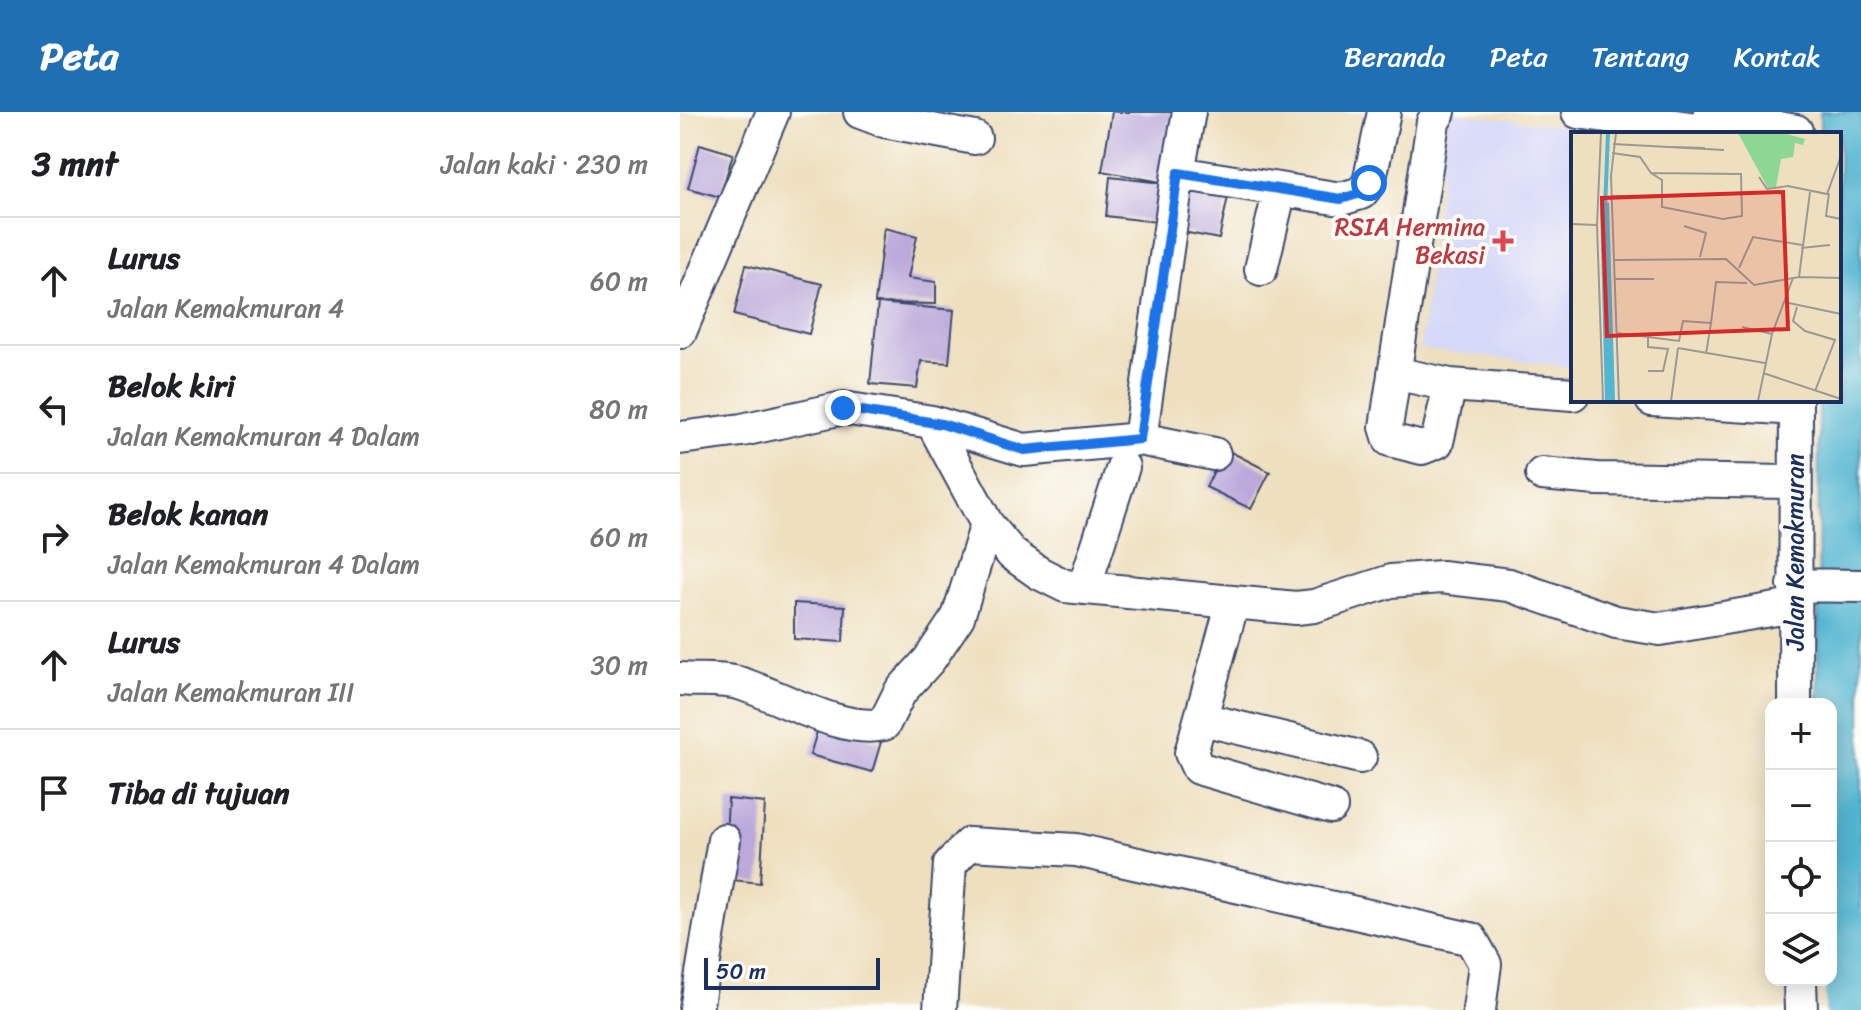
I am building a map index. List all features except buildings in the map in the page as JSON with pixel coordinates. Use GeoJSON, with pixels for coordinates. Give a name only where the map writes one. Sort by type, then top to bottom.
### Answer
{"type":"FeatureCollection","features":[{"type":"Feature","properties":{"kind":"street"},"geometry":{"type":"LineString","coordinates":[[680,332],[688,288],[773,112]]}},
{"type":"Feature","properties":{"kind":"street"},"geometry":{"type":"LineString","coordinates":[[860,112],[884,121],[975,138]]}},
{"type":"Feature","properties":{"kind":"street"},"geometry":{"type":"LineString","coordinates":[[1140,439],[1189,112]]}},
{"type":"Feature","properties":{"kind":"street"},"geometry":{"type":"LineString","coordinates":[[1178,173],[1341,199],[1361,193],[1369,183],[1384,112]]}},
{"type":"Feature","properties":{"kind":"street"},"geometry":{"type":"LineString","coordinates":[[1439,112],[1433,122],[1394,373],[1386,427],[1390,440],[1422,448],[1437,442],[1450,385]]}},
{"type":"Feature","properties":{"kind":"street"},"geometry":{"type":"LineString","coordinates":[[1578,112],[1717,132]]}},
{"type":"Feature","properties":{"kind":"street"},"geometry":{"type":"LineString","coordinates":[[1683,112],[1796,126]]}},
{"type":"Feature","properties":{"kind":"street"},"geometry":{"type":"LineString","coordinates":[[1261,269],[1280,190]]}},
{"type":"Feature","properties":{"kind":"street"},"geometry":{"type":"LineString","coordinates":[[1394,373],[1450,385],[1571,394]]}},
{"type":"Feature","properties":{"kind":"street"},"geometry":{"type":"LineString","coordinates":[[1712,402],[1796,404]]}},
{"type":"Feature","properties":{"kind":"street","name":"Jalan Kemakmuran"},"geometry":{"type":"LineString","coordinates":[[1795,698],[1798,592],[1794,482],[1796,404]]}},
{"type":"Feature","properties":{"kind":"street"},"geometry":{"type":"LineString","coordinates":[[680,438],[742,430],[843,408],[932,422],[1024,450],[1140,439],[1214,454]]}},
{"type":"Feature","properties":{"kind":"street"},"geometry":{"type":"LineString","coordinates":[[932,422],[987,524],[1012,554],[1065,586],[1296,608],[1314,606],[1391,581],[1441,577],[1509,585],[1616,622],[1660,629],[1798,592],[1861,586]]}},
{"type":"Feature","properties":{"kind":"street"},"geometry":{"type":"LineString","coordinates":[[1084,588],[1123,467]]}},
{"type":"Feature","properties":{"kind":"street"},"geometry":{"type":"LineString","coordinates":[[1542,474],[1597,479],[1794,482]]}},
{"type":"Feature","properties":{"kind":"street"},"geometry":{"type":"LineString","coordinates":[[680,679],[738,683],[836,721],[863,726],[884,724],[891,705],[929,660],[958,617],[987,524]]}},
{"type":"Feature","properties":{"kind":"street"},"geometry":{"type":"LineString","coordinates":[[1233,602],[1191,753],[1198,768],[1331,807]]}},
{"type":"Feature","properties":{"kind":"street"},"geometry":{"type":"LineString","coordinates":[[1202,719],[1360,757]]}},
{"type":"Feature","properties":{"kind":"street"},"geometry":{"type":"LineString","coordinates":[[696,1010],[724,840]]}},
{"type":"Feature","properties":{"kind":"street"},"geometry":{"type":"LineString","coordinates":[[940,1010],[950,864],[969,844],[1076,850],[1471,939],[1485,964],[1479,1010]]}},
{"type":"Feature","properties":{"kind":"street"},"geometry":{"type":"LineString","coordinates":[[1800,986],[1801,1010]]}},
{"type":"Feature","properties":{"kind":"shaded area","name":"RSIA Hermina Bekasi"},"geometry":{"type":"Polygon","coordinates":[[[1449,112],[1612,132],[1571,132],[1571,367],[1420,349],[1449,112]]]}},
{"type":"Feature","properties":{"kind":"water"},"geometry":{"type":"Polygon","coordinates":[[[1820,112],[1861,112],[1861,978],[1837,978],[1837,698],[1818,698],[1819,402],[1841,402],[1841,132],[1820,132],[1820,112]]]}},
{"type":"Feature","properties":{"kind":"waterway"},"geometry":{"type":"LineString","coordinates":[[1846,923],[1846,1010]]}},
{"type":"Feature","properties":{"kind":"place","name":"RSIA Hermina Bekasi"},"geometry":{"type":"Point","coordinates":[1503,241]}},
{"type":"Feature","properties":{"kind":"route"},"geometry":{"type":"LineString","coordinates":[[843,408],[942,424],[1024,450],[1140,439],[1178,173],[1341,199],[1361,193],[1369,183]]}}]}
